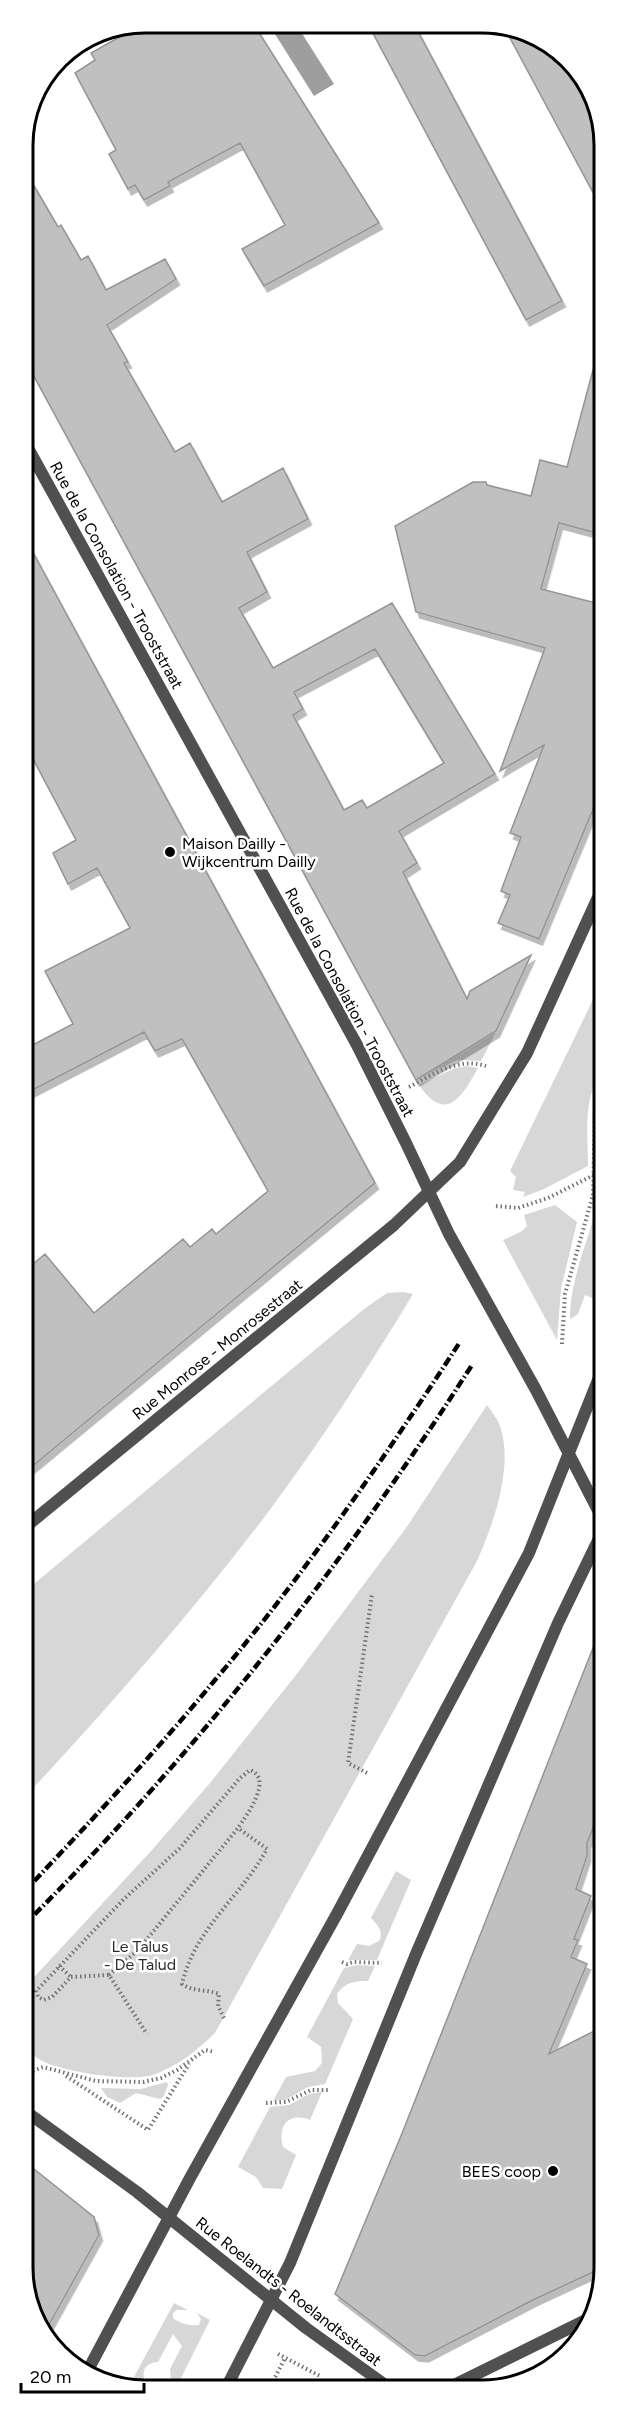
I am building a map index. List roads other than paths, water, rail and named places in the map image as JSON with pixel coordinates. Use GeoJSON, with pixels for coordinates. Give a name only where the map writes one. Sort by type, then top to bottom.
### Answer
{"type":"FeatureCollection","features":[{"type":"Feature","properties":{"kind":"street","name":"Rue de la Consolation - Trooststraat"},"geometry":{"type":"LineString","coordinates":[[33,459],[357,1045],[448,1234],[536,1390],[594,1503]]}},
{"type":"Feature","properties":{"kind":"street","name":"Rue Monrose - Monrosestraat"},"geometry":{"type":"LineString","coordinates":[[33,1521],[394,1225],[460,1162],[527,1053],[594,906]]}},
{"type":"Feature","properties":{"kind":"street"},"geometry":{"type":"LineString","coordinates":[[90,2365],[168,2218],[338,1912],[529,1553],[594,1389]]}},
{"type":"Feature","properties":{"kind":"street"},"geometry":{"type":"LineString","coordinates":[[230,2380],[290,2263],[416,1953],[553,1634],[594,1549]]}},
{"type":"Feature","properties":{"kind":"street","name":"Rue Roelandts - Roelandtsstraat"},"geometry":{"type":"LineString","coordinates":[[33,2117],[137,2192],[272,2300],[379,2380]]}},
{"type":"Feature","properties":{"kind":"street"},"geometry":{"type":"LineString","coordinates":[[464,2380],[579,2323]]}},
{"type":"Feature","properties":{"kind":"railway"},"geometry":{"type":"LineString","coordinates":[[33,1882],[192,1708],[281,1599],[343,1515],[460,1342]]}},
{"type":"Feature","properties":{"kind":"railway"},"geometry":{"type":"LineString","coordinates":[[33,1916],[147,1795],[263,1658],[371,1514],[472,1365]]}},
{"type":"Feature","properties":{"kind":"place","name":"Maison Dailly - Wijkcentrum Dailly"},"geometry":{"type":"Point","coordinates":[170,852]}},
{"type":"Feature","properties":{"kind":"place","name":"BEES coop"},"geometry":{"type":"Point","coordinates":[553,2171]}},
{"type":"Feature","properties":{"kind":"park label","name":"Le Talus - De Talud"},"geometry":{"type":"Point","coordinates":[140,1955]}}]}
